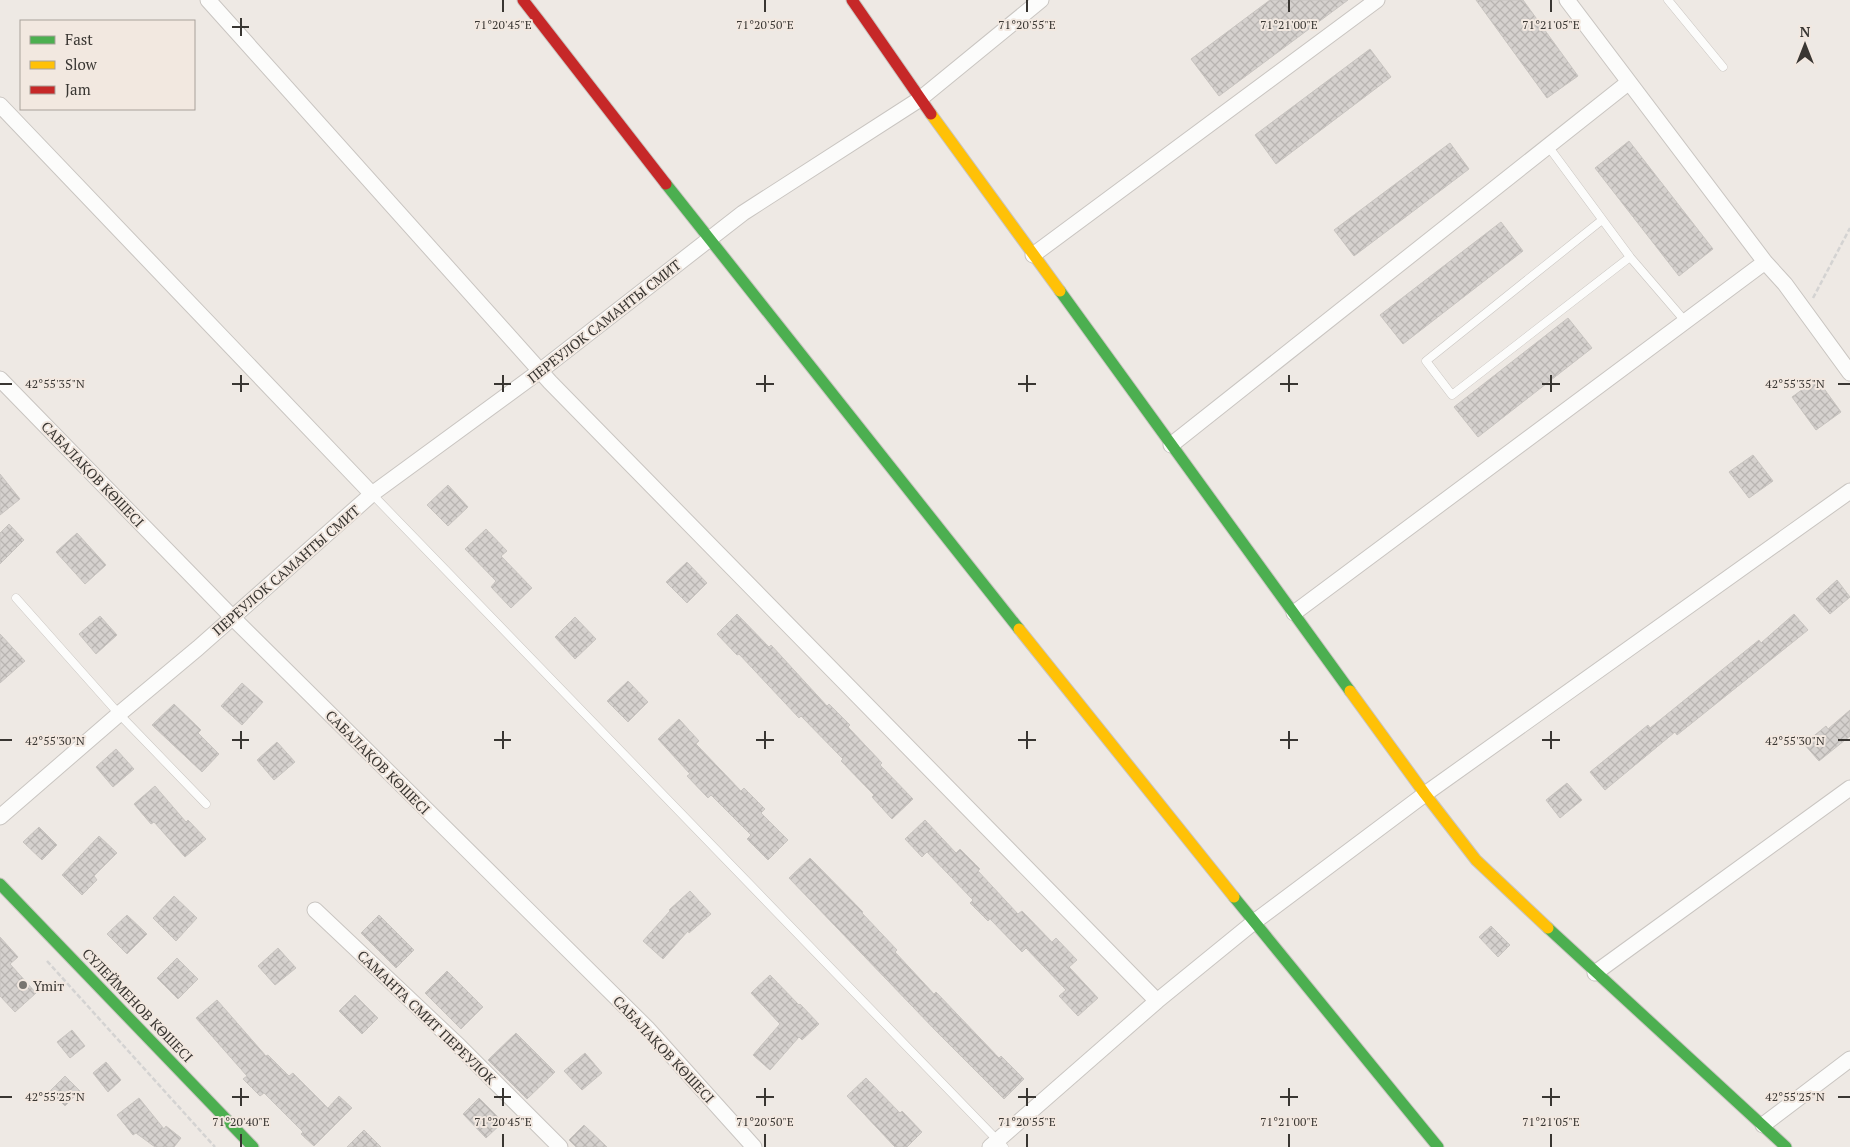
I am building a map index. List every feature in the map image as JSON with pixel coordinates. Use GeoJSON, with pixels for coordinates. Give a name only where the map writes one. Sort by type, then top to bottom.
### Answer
{"type":"FeatureCollection","features":[{"type":"Feature","properties":{"kind":"street"},"geometry":{"type":"LineString","coordinates":[[208,0],[540,371],[1157,1001]]}},
{"type":"Feature","properties":{"kind":"street"},"geometry":{"type":"LineString","coordinates":[[523,0],[708,240],[1254,922],[1438,1147]]}},
{"type":"Feature","properties":{"kind":"street"},"geometry":{"type":"LineString","coordinates":[[852,0],[920,99],[1033,255],[1425,794],[1476,860],[1595,973],[1786,1147]]}},
{"type":"Feature","properties":{"kind":"street","name":"ПЕРЕУЛОК САМАНТЫ СМИТ"},"geometry":{"type":"LineString","coordinates":[[0,817],[198,648],[372,494],[540,371],[743,213],[920,99],[1041,0]]}},
{"type":"Feature","properties":{"kind":"street"},"geometry":{"type":"LineString","coordinates":[[1033,255],[1377,0]]}},
{"type":"Feature","properties":{"kind":"street"},"geometry":{"type":"LineString","coordinates":[[1567,0],[1765,262],[1785,284],[1850,373]]}},
{"type":"Feature","properties":{"kind":"street"},"geometry":{"type":"LineString","coordinates":[[1171,445],[1629,82]]}},
{"type":"Feature","properties":{"kind":"street"},"geometry":{"type":"LineString","coordinates":[[0,105],[372,494]]}},
{"type":"Feature","properties":{"kind":"street"},"geometry":{"type":"LineString","coordinates":[[1294,613],[1765,262]]}},
{"type":"Feature","properties":{"kind":"street","name":"САБАЛАҚОВ КӨШЕСІ"},"geometry":{"type":"LineString","coordinates":[[0,379],[232,617],[647,1028],[754,1147]]}},
{"type":"Feature","properties":{"kind":"street"},"geometry":{"type":"LineString","coordinates":[[997,1145],[1157,1001],[1254,922],[1425,794],[1850,491]]}},
{"type":"Feature","properties":{"kind":"street"},"geometry":{"type":"LineString","coordinates":[[1595,973],[1850,788]]}},
{"type":"Feature","properties":{"kind":"street","name":"СҮЛЕЙМЕНОВ КӨШЕСІ"},"geometry":{"type":"LineString","coordinates":[[0,884],[253,1147]]}},
{"type":"Feature","properties":{"kind":"street","name":"САМАНТА СМИТ ПЕРЕУЛОК"},"geometry":{"type":"LineString","coordinates":[[315,910],[459,1046],[560,1147]]}},
{"type":"Feature","properties":{"kind":"street"},"geometry":{"type":"LineString","coordinates":[[1763,1125],[1850,1059]]}},
{"type":"Feature","properties":{"kind":"lane"},"geometry":{"type":"LineString","coordinates":[[1668,0],[1723,67]]}},
{"type":"Feature","properties":{"kind":"lane"},"geometry":{"type":"LineString","coordinates":[[1548,146],[1630,257],[1685,321]]}},
{"type":"Feature","properties":{"kind":"lane"},"geometry":{"type":"LineString","coordinates":[[1602,220],[1426,361],[1452,395],[1630,257]]}},
{"type":"Feature","properties":{"kind":"lane"},"geometry":{"type":"LineString","coordinates":[[372,494],[997,1145]]}},
{"type":"Feature","properties":{"kind":"lane"},"geometry":{"type":"LineString","coordinates":[[16,598],[119,714],[206,804]]}},
{"type":"Feature","properties":{"kind":"path"},"geometry":{"type":"LineString","coordinates":[[1806,312],[1850,228]]}},
{"type":"Feature","properties":{"kind":"path"},"geometry":{"type":"LineString","coordinates":[[46,960],[215,1147]]}},
{"type":"Feature","properties":{"kind":"building"},"geometry":{"type":"Polygon","coordinates":[[[1270,0],[1348,0],[1219,96],[1191,59],[1270,0]]]}},
{"type":"Feature","properties":{"kind":"building"},"geometry":{"type":"Polygon","coordinates":[[[1476,0],[1523,0],[1578,76],[1547,98],[1476,0]]]}},
{"type":"Feature","properties":{"kind":"building"},"geometry":{"type":"Polygon","coordinates":[[[1370,49],[1391,77],[1276,164],[1255,135],[1370,49]]]}},
{"type":"Feature","properties":{"kind":"building"},"geometry":{"type":"Polygon","coordinates":[[[1629,141],[1713,249],[1679,276],[1595,168],[1629,141]]]}},
{"type":"Feature","properties":{"kind":"building"},"geometry":{"type":"Polygon","coordinates":[[[1450,143],[1469,169],[1354,256],[1334,230],[1450,143]]]}},
{"type":"Feature","properties":{"kind":"building"},"geometry":{"type":"Polygon","coordinates":[[[1501,222],[1523,251],[1403,344],[1380,315],[1501,222]]]}},
{"type":"Feature","properties":{"kind":"building"},"geometry":{"type":"Polygon","coordinates":[[[1568,318],[1592,348],[1478,437],[1454,407],[1568,318]]]}},
{"type":"Feature","properties":{"kind":"building"},"geometry":{"type":"Polygon","coordinates":[[[1817,379],[1841,412],[1816,430],[1792,397],[1817,379]]]}},
{"type":"Feature","properties":{"kind":"building"},"geometry":{"type":"Polygon","coordinates":[[[1753,455],[1773,481],[1749,498],[1729,472],[1753,455]]]}},
{"type":"Feature","properties":{"kind":"building"},"geometry":{"type":"Polygon","coordinates":[[[0,474],[20,499],[0,515],[0,474]]]}},
{"type":"Feature","properties":{"kind":"building"},"geometry":{"type":"Polygon","coordinates":[[[448,485],[468,507],[448,526],[427,505],[448,485]]]}},
{"type":"Feature","properties":{"kind":"building"},"geometry":{"type":"Polygon","coordinates":[[[9,524],[24,540],[0,564],[0,533],[9,524]]]}},
{"type":"Feature","properties":{"kind":"building"},"geometry":{"type":"Polygon","coordinates":[[[486,529],[507,551],[501,556],[532,588],[511,608],[491,587],[496,581],[465,549],[486,529]]]}},
{"type":"Feature","properties":{"kind":"building"},"geometry":{"type":"Polygon","coordinates":[[[77,533],[106,565],[85,584],[56,552],[77,533]]]}},
{"type":"Feature","properties":{"kind":"building"},"geometry":{"type":"Polygon","coordinates":[[[687,562],[707,583],[687,603],[666,582],[687,562]]]}},
{"type":"Feature","properties":{"kind":"building"},"geometry":{"type":"Polygon","coordinates":[[[1837,580],[1850,597],[1830,614],[1816,599],[1837,580]]]}},
{"type":"Feature","properties":{"kind":"building"},"geometry":{"type":"Polygon","coordinates":[[[737,614],[769,647],[771,645],[827,706],[829,704],[850,725],[848,727],[882,763],[880,765],[913,799],[892,819],[872,797],[874,795],[841,761],[843,759],[801,716],[799,718],[739,654],[737,655],[717,634],[737,614]]]}},
{"type":"Feature","properties":{"kind":"building"},"geometry":{"type":"Polygon","coordinates":[[[1794,614],[1808,630],[1677,735],[1675,732],[1605,790],[1590,772],[1648,725],[1650,728],[1759,640],[1761,643],[1794,614]]]}},
{"type":"Feature","properties":{"kind":"building"},"geometry":{"type":"Polygon","coordinates":[[[100,616],[117,635],[96,654],[79,634],[100,616]]]}},
{"type":"Feature","properties":{"kind":"building"},"geometry":{"type":"Polygon","coordinates":[[[575,617],[596,639],[575,659],[555,637],[575,617]]]}},
{"type":"Feature","properties":{"kind":"building"},"geometry":{"type":"Polygon","coordinates":[[[0,634],[25,661],[0,683],[0,634]]]}},
{"type":"Feature","properties":{"kind":"building"},"geometry":{"type":"Polygon","coordinates":[[[628,681],[648,702],[628,722],[607,701],[628,681]]]}},
{"type":"Feature","properties":{"kind":"building"},"geometry":{"type":"Polygon","coordinates":[[[242,683],[263,702],[242,725],[221,706],[242,683]]]}},
{"type":"Feature","properties":{"kind":"building"},"geometry":{"type":"Polygon","coordinates":[[[174,704],[201,730],[198,733],[219,754],[202,772],[152,725],[174,704]]]}},
{"type":"Feature","properties":{"kind":"building"},"geometry":{"type":"Polygon","coordinates":[[[1850,710],[1850,736],[1819,761],[1804,744],[1826,726],[1828,729],[1850,710]]]}},
{"type":"Feature","properties":{"kind":"building"},"geometry":{"type":"Polygon","coordinates":[[[679,719],[699,741],[696,744],[741,791],[744,788],[765,809],[761,813],[788,840],[768,860],[747,839],[751,835],[711,795],[708,798],[687,776],[690,774],[658,739],[679,719]]]}},
{"type":"Feature","properties":{"kind":"building"},"geometry":{"type":"Polygon","coordinates":[[[277,742],[295,762],[274,780],[257,760],[277,742]]]}},
{"type":"Feature","properties":{"kind":"building"},"geometry":{"type":"Polygon","coordinates":[[[116,749],[134,769],[113,787],[96,767],[116,749]]]}},
{"type":"Feature","properties":{"kind":"building"},"geometry":{"type":"Polygon","coordinates":[[[1567,783],[1582,800],[1560,818],[1546,800],[1567,783]]]}},
{"type":"Feature","properties":{"kind":"building"},"geometry":{"type":"Polygon","coordinates":[[[155,786],[186,822],[188,820],[206,839],[185,857],[154,822],[151,824],[134,804],[155,786]]]}},
{"type":"Feature","properties":{"kind":"building"},"geometry":{"type":"Polygon","coordinates":[[[925,820],[956,853],[960,849],[980,869],[978,871],[1018,914],[1022,911],[1052,942],[1056,938],[1077,960],[1069,967],[1098,998],[1078,1016],[1059,996],[1066,990],[1026,948],[1022,952],[990,919],[988,921],[970,903],[973,900],[927,852],[922,857],[905,839],[925,820]]]}},
{"type":"Feature","properties":{"kind":"building"},"geometry":{"type":"Polygon","coordinates":[[[39,827],[57,845],[42,860],[23,842],[39,827]]]}},
{"type":"Feature","properties":{"kind":"building"},"geometry":{"type":"Polygon","coordinates":[[[99,836],[117,853],[94,876],[97,880],[82,895],[62,875],[99,836]]]}},
{"type":"Feature","properties":{"kind":"building"},"geometry":{"type":"Polygon","coordinates":[[[810,858],[863,912],[897,950],[895,952],[934,994],[936,992],[999,1058],[1001,1056],[1024,1079],[1004,1099],[789,878],[810,858]]]}},
{"type":"Feature","properties":{"kind":"building"},"geometry":{"type":"Polygon","coordinates":[[[690,891],[711,914],[689,933],[688,931],[663,959],[643,941],[669,910],[690,891]]]}},
{"type":"Feature","properties":{"kind":"building"},"geometry":{"type":"Polygon","coordinates":[[[174,896],[197,918],[176,941],[153,918],[174,896]]]}},
{"type":"Feature","properties":{"kind":"building"},"geometry":{"type":"Polygon","coordinates":[[[127,915],[147,934],[127,954],[107,934],[127,915]]]}},
{"type":"Feature","properties":{"kind":"building"},"geometry":{"type":"Polygon","coordinates":[[[379,915],[414,950],[396,968],[361,933],[379,915]]]}},
{"type":"Feature","properties":{"kind":"building"},"geometry":{"type":"Polygon","coordinates":[[[1491,926],[1510,945],[1498,957],[1479,937],[1491,926]]]}},
{"type":"Feature","properties":{"kind":"building"},"geometry":{"type":"Polygon","coordinates":[[[0,937],[18,957],[10,964],[36,993],[15,1012],[0,996],[0,937]]]}},
{"type":"Feature","properties":{"kind":"building"},"geometry":{"type":"Polygon","coordinates":[[[278,948],[296,968],[275,985],[258,966],[278,948]]]}},
{"type":"Feature","properties":{"kind":"building"},"geometry":{"type":"Polygon","coordinates":[[[177,958],[198,979],[178,999],[157,978],[177,958]]]}},
{"type":"Feature","properties":{"kind":"building"},"geometry":{"type":"Polygon","coordinates":[[[447,971],[483,1007],[461,1029],[425,993],[447,971]]]}},
{"type":"Feature","properties":{"kind":"building"},"geometry":{"type":"Polygon","coordinates":[[[770,975],[819,1024],[802,1040],[799,1037],[770,1070],[753,1055],[780,1024],[751,993],[770,975]]]}},
{"type":"Feature","properties":{"kind":"building"},"geometry":{"type":"Polygon","coordinates":[[[355,995],[378,1018],[362,1034],[339,1011],[355,995]]]}},
{"type":"Feature","properties":{"kind":"building"},"geometry":{"type":"Polygon","coordinates":[[[217,1000],[266,1056],[268,1055],[289,1076],[293,1073],[328,1108],[339,1096],[352,1108],[314,1146],[301,1134],[303,1132],[264,1093],[260,1096],[243,1079],[247,1076],[196,1018],[217,1000]]]}},
{"type":"Feature","properties":{"kind":"building"},"geometry":{"type":"Polygon","coordinates":[[[72,1030],[85,1046],[70,1058],[57,1042],[72,1030]]]}},
{"type":"Feature","properties":{"kind":"building"},"geometry":{"type":"Polygon","coordinates":[[[516,1033],[555,1072],[527,1099],[488,1060],[516,1033]]]}},
{"type":"Feature","properties":{"kind":"building"},"geometry":{"type":"Polygon","coordinates":[[[585,1053],[602,1073],[582,1090],[564,1071],[585,1053]]]}},
{"type":"Feature","properties":{"kind":"building"},"geometry":{"type":"Polygon","coordinates":[[[106,1062],[121,1080],[108,1092],[93,1073],[106,1062]]]}},
{"type":"Feature","properties":{"kind":"building"},"geometry":{"type":"Polygon","coordinates":[[[65,1076],[80,1091],[65,1106],[50,1091],[65,1076]]]}},
{"type":"Feature","properties":{"kind":"building"},"geometry":{"type":"Polygon","coordinates":[[[866,1078],[900,1113],[902,1111],[922,1132],[907,1147],[895,1147],[847,1096],[866,1078]]]}},
{"type":"Feature","properties":{"kind":"building"},"geometry":{"type":"Polygon","coordinates":[[[139,1098],[164,1129],[166,1126],[181,1138],[174,1147],[155,1147],[136,1133],[133,1135],[117,1115],[139,1098]]]}},
{"type":"Feature","properties":{"kind":"building"},"geometry":{"type":"Polygon","coordinates":[[[479,1098],[503,1122],[486,1138],[463,1114],[479,1098]]]}},
{"type":"Feature","properties":{"kind":"building"},"geometry":{"type":"Polygon","coordinates":[[[584,1125],[607,1147],[576,1147],[569,1140],[584,1125]]]}},
{"type":"Feature","properties":{"kind":"building"},"geometry":{"type":"Polygon","coordinates":[[[364,1130],[381,1147],[347,1147],[364,1130]]]}},
{"type":"Feature","properties":{"kind":"traffic: fast"},"geometry":{"type":"LineString","coordinates":[[666,184],[1019,629]]}},
{"type":"Feature","properties":{"kind":"traffic: fast"},"geometry":{"type":"LineString","coordinates":[[1060,291],[1350,691]]}},
{"type":"Feature","properties":{"kind":"traffic: fast"},"geometry":{"type":"LineString","coordinates":[[0,884],[253,1147]]}},
{"type":"Feature","properties":{"kind":"traffic: fast"},"geometry":{"type":"LineString","coordinates":[[1234,897],[1438,1147]]}},
{"type":"Feature","properties":{"kind":"traffic: fast"},"geometry":{"type":"LineString","coordinates":[[1548,928],[1786,1147]]}},
{"type":"Feature","properties":{"kind":"traffic: slow"},"geometry":{"type":"LineString","coordinates":[[931,114],[1060,291]]}},
{"type":"Feature","properties":{"kind":"traffic: slow"},"geometry":{"type":"LineString","coordinates":[[1019,629],[1234,897]]}},
{"type":"Feature","properties":{"kind":"traffic: slow"},"geometry":{"type":"LineString","coordinates":[[1350,691],[1476,860],[1548,928]]}},
{"type":"Feature","properties":{"kind":"traffic: jam"},"geometry":{"type":"LineString","coordinates":[[523,0],[666,184]]}},
{"type":"Feature","properties":{"kind":"traffic: jam"},"geometry":{"type":"LineString","coordinates":[[852,0],[931,114]]}},
{"type":"Feature","properties":{"kind":"place","name":"Ymiт"},"geometry":{"type":"Point","coordinates":[23,985]}}]}
